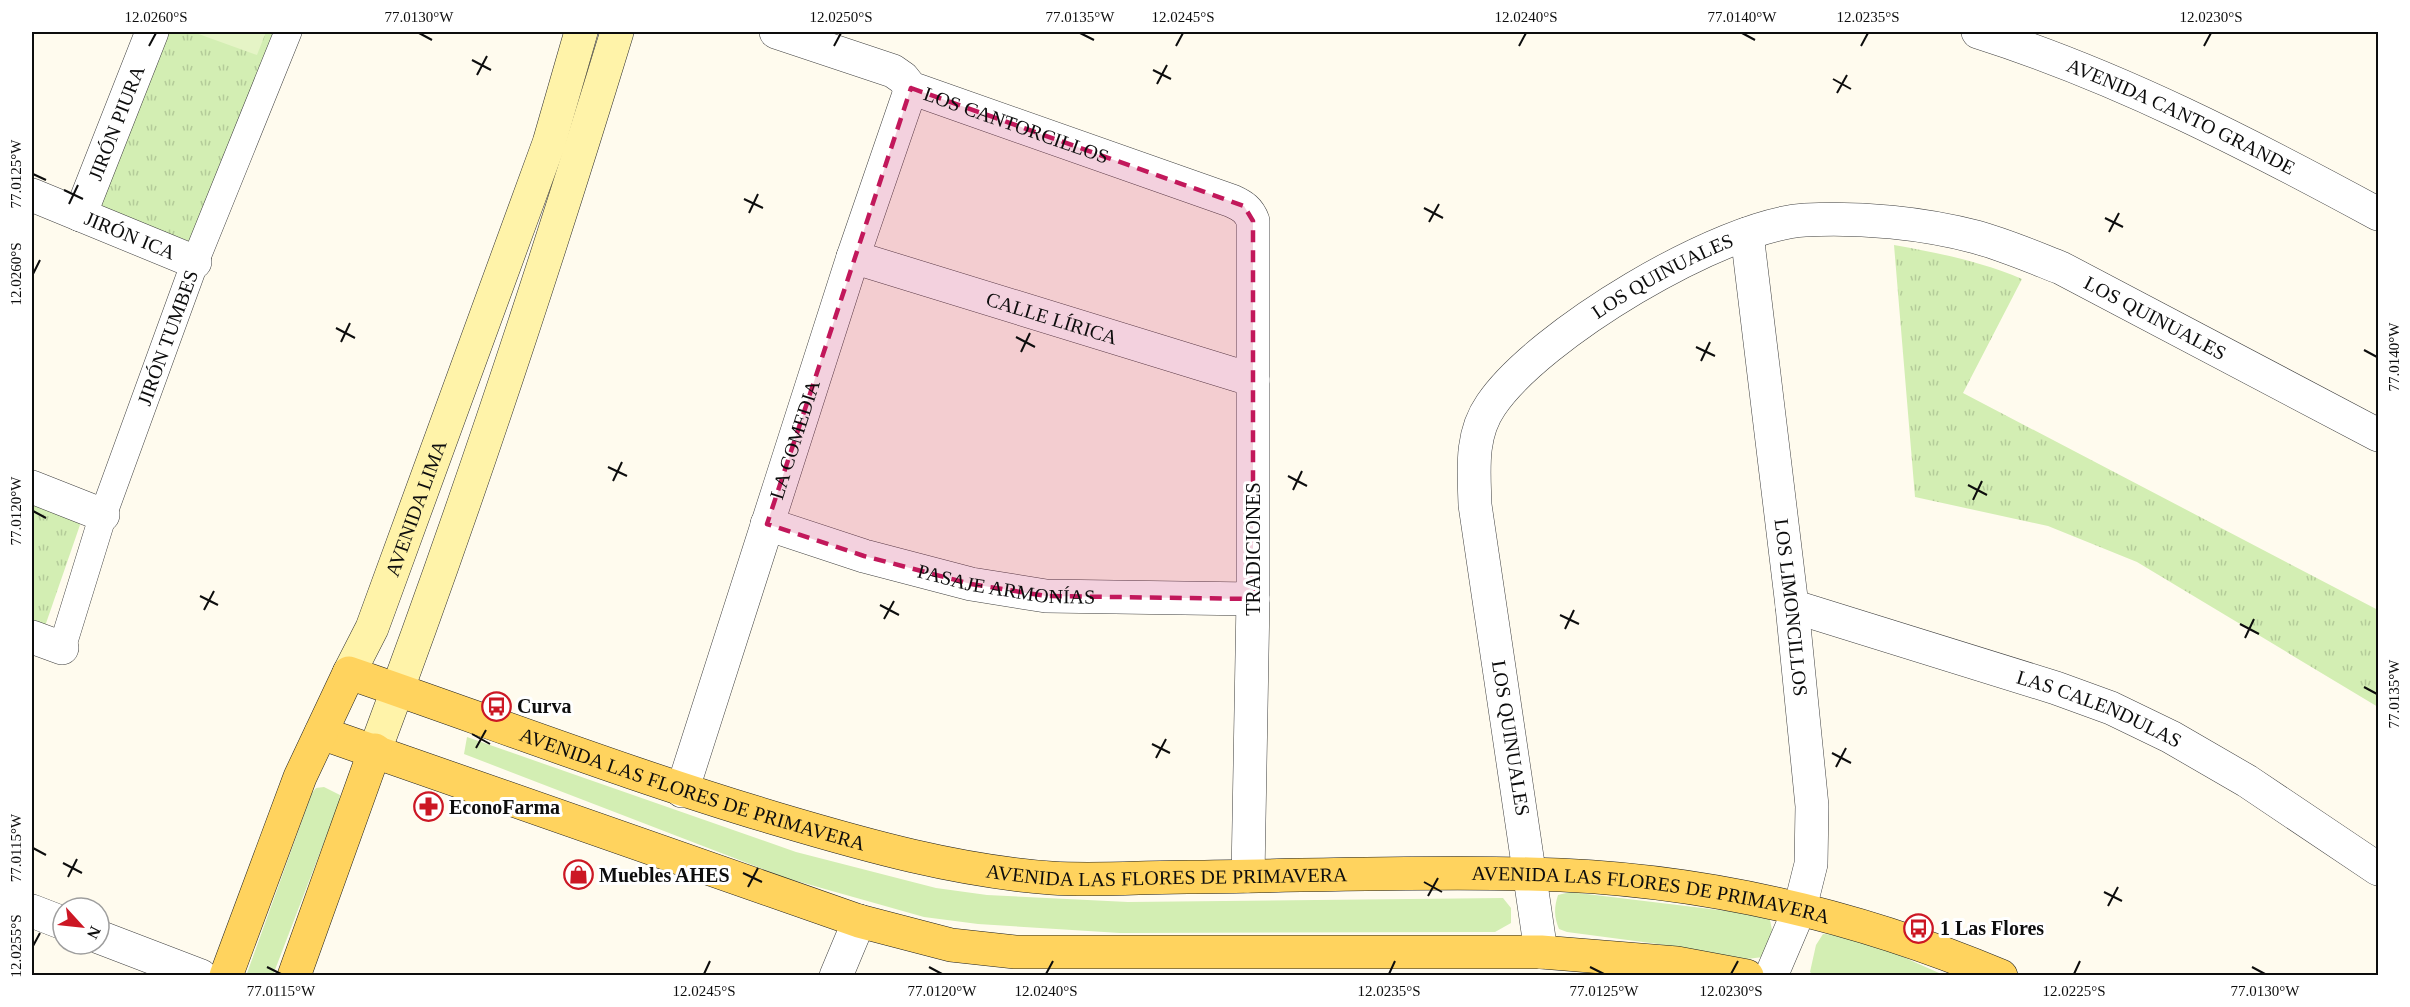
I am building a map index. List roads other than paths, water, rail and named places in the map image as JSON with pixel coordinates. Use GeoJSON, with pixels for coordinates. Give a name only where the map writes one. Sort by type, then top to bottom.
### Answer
{"type":"FeatureCollection","features":[{"type":"Feature","properties":{"kind":"main road","name":"AVENIDA LIMA"},"geometry":{"type":"LineString","coordinates":[[226,975],[300,777],[372,628],[545,154],[581,32]]}},
{"type":"Feature","properties":{"kind":"main road"},"geometry":{"type":"LineString","coordinates":[[294,975],[398,690],[528,318],[617,32]]}},
{"type":"Feature","properties":{"kind":"main road","name":"AVENIDA LAS FLORES DE PRIMAVERA"},"geometry":{"type":"LineString","coordinates":[[349,673],[682,791],[869,846],[956,867],[1054,878],[1532,874],[1702,890],[1800,908],[1935,951],[2001,975]]}},
{"type":"Feature","properties":{"kind":"main road"},"geometry":{"type":"LineString","coordinates":[[321,733],[859,921],[951,945],[1015,952],[1541,952],[1677,963],[1747,975]]}},
{"type":"Feature","properties":{"kind":"street","name":"JIRÓN PIURA"},"geometry":{"type":"LineString","coordinates":[[80,215],[152,32]]}},
{"type":"Feature","properties":{"kind":"street","name":"JIRÓN TUMBES"},"geometry":{"type":"LineString","coordinates":[[62,648],[103,515],[195,262],[288,32]]}},
{"type":"Feature","properties":{"kind":"street","name":"LOS CANTORCILLOS"},"geometry":{"type":"LineString","coordinates":[[776,32],[892,71],[903,78],[911,88],[1232,201],[1244,206],[1253,221]]}},
{"type":"Feature","properties":{"kind":"street","name":"AVENIDA CANTO GRANDE"},"geometry":{"type":"LineString","coordinates":[[1978,32],[2039,51],[2106,77],[2379,214]]}},
{"type":"Feature","properties":{"kind":"street","name":"LA COMEDIA"},"geometry":{"type":"LineString","coordinates":[[682,791],[853,257],[911,88]]}},
{"type":"Feature","properties":{"kind":"street","name":"JIRÓN ICA"},"geometry":{"type":"LineString","coordinates":[[32,195],[195,262]]}},
{"type":"Feature","properties":{"kind":"street","name":"LOS QUINUALES"},"geometry":{"type":"LineString","coordinates":[[1541,952],[1532,874],[1475,505],[1473,448],[1490,406],[1526,365],[1609,302],[1682,263],[1747,234],[1803,220],[1908,226],[1977,237],[2061,268],[2379,435]]}},
{"type":"Feature","properties":{"kind":"street","name":"TRADICIONES"},"geometry":{"type":"LineString","coordinates":[[1248,876],[1253,599],[1253,221]]}},
{"type":"Feature","properties":{"kind":"street","name":"LOS LIMONCILLOS"},"geometry":{"type":"LineString","coordinates":[[1747,234],[1792,606],[1812,806],[1811,864],[1800,908],[1771,975]]}},
{"type":"Feature","properties":{"kind":"street","name":"CALLE LÍRICA"},"geometry":{"type":"LineString","coordinates":[[853,257],[1253,380]]}},
{"type":"Feature","properties":{"kind":"street"},"geometry":{"type":"LineString","coordinates":[[32,487],[103,515]]}},
{"type":"Feature","properties":{"kind":"street","name":"PASAJE ARMONÍAS"},"geometry":{"type":"LineString","coordinates":[[767,524],[864,556],[971,584],[1046,596],[1253,599]]}},
{"type":"Feature","properties":{"kind":"street","name":"LAS CALENDULAS"},"geometry":{"type":"LineString","coordinates":[[1792,606],[2056,687],[2120,712],[2171,736],[2247,781],[2379,869]]}},
{"type":"Feature","properties":{"kind":"street"},"geometry":{"type":"LineString","coordinates":[[32,637],[62,648]]}},
{"type":"Feature","properties":{"kind":"street"},"geometry":{"type":"LineString","coordinates":[[32,911],[51,918]]}},
{"type":"Feature","properties":{"kind":"street"},"geometry":{"type":"LineString","coordinates":[[836,975],[859,921]]}},
{"type":"Feature","properties":{"kind":"street"},"geometry":{"type":"LineString","coordinates":[[111,941],[201,975]]}},
{"type":"Feature","properties":{"kind":"place","name":"Curva"},"geometry":{"type":"Point","coordinates":[496,706]}},
{"type":"Feature","properties":{"kind":"place","name":"EconoFarma"},"geometry":{"type":"Point","coordinates":[428,807]}},
{"type":"Feature","properties":{"kind":"place","name":"Muebles AHES"},"geometry":{"type":"Point","coordinates":[578,875]}},
{"type":"Feature","properties":{"kind":"place","name":"1 Las Flores"},"geometry":{"type":"Point","coordinates":[1919,928]}}]}
